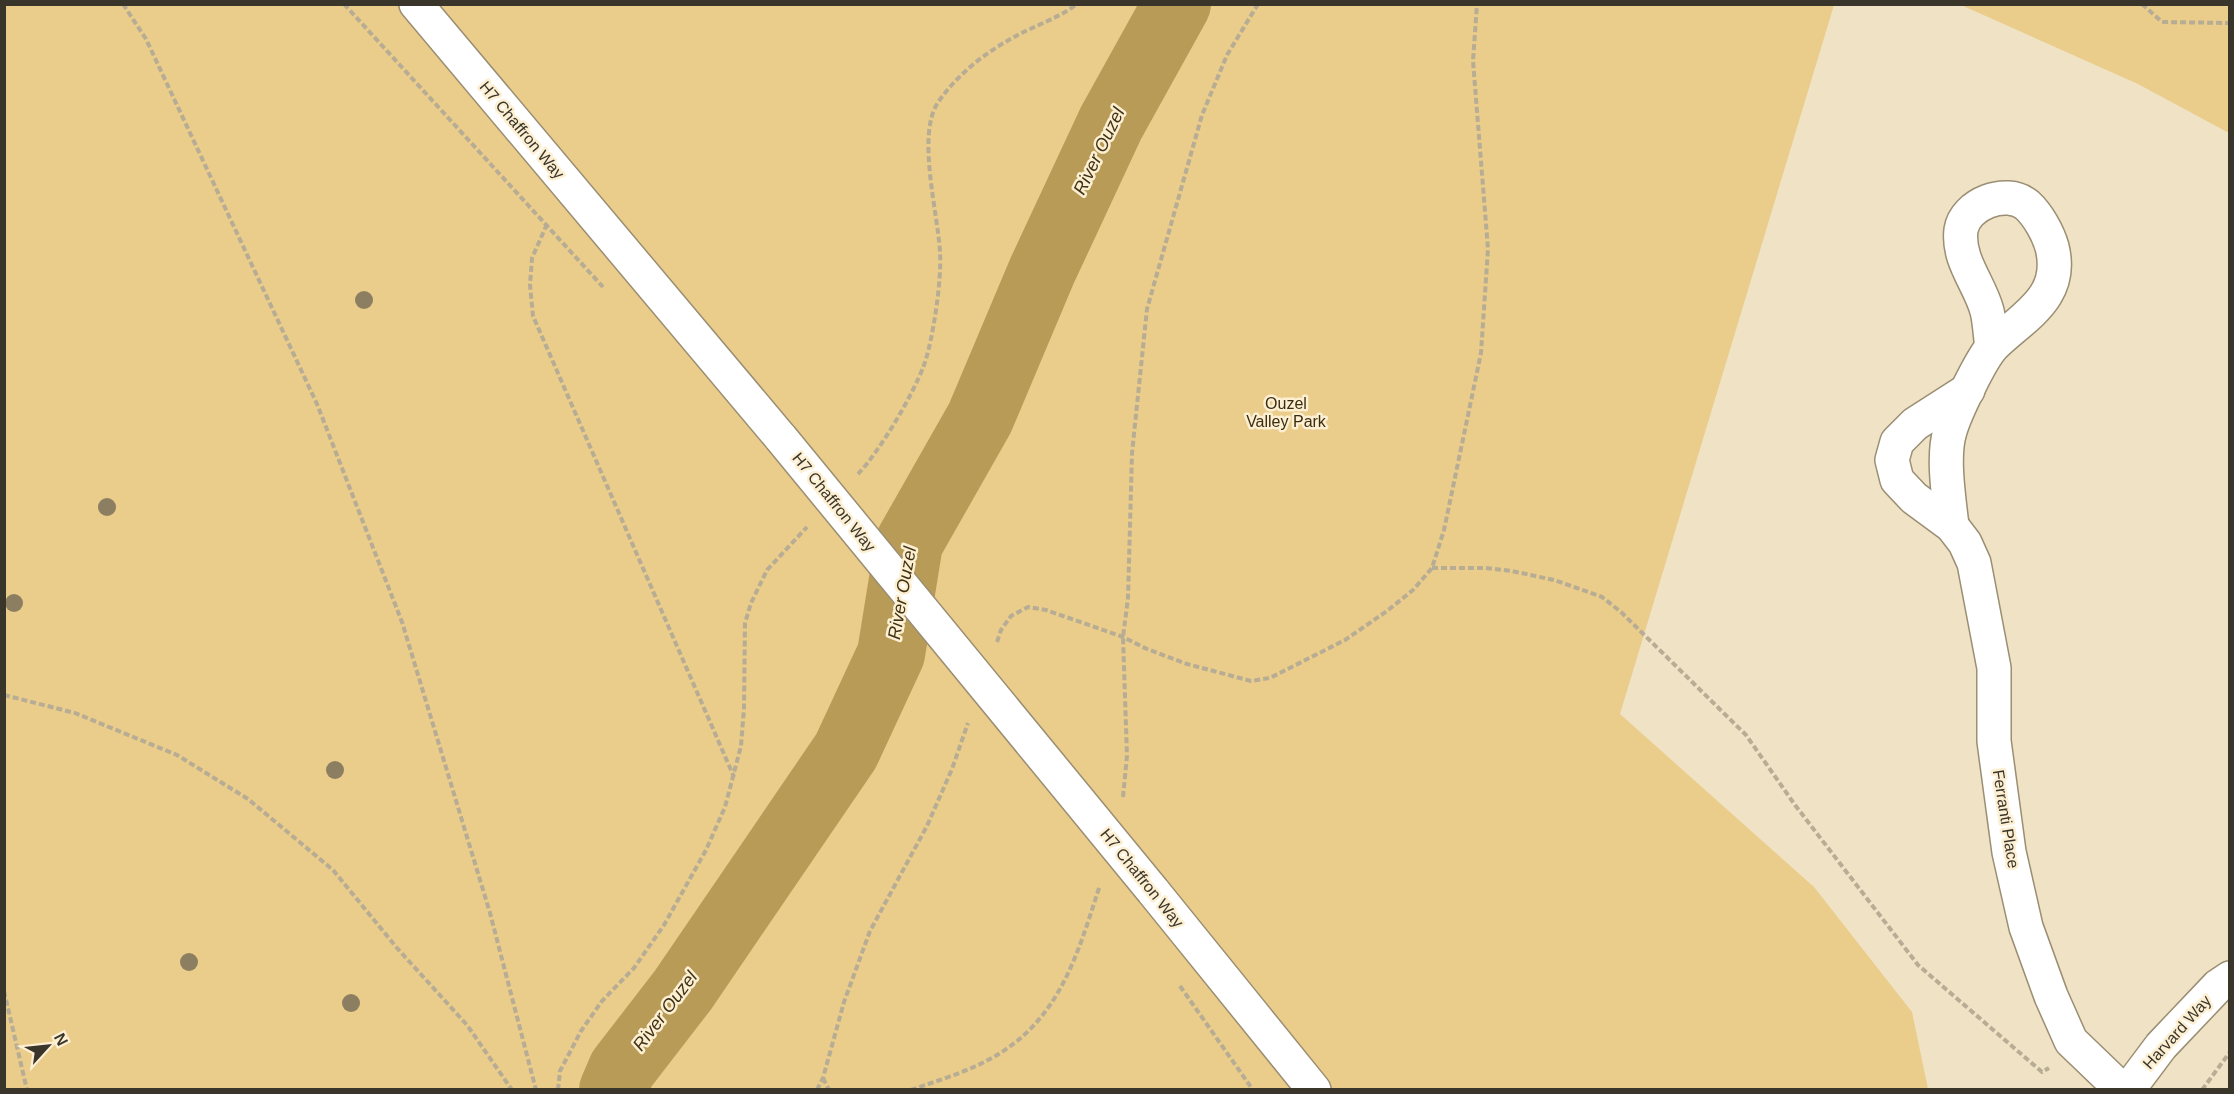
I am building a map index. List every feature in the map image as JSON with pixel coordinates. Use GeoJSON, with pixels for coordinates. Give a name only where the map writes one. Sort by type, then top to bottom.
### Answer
{"type":"FeatureCollection","features":[{"type":"Feature","properties":{"kind":"street","name":"H7 Chaffron Way"},"geometry":{"type":"LineString","coordinates":[[416,4],[781,438],[1314,1089]]}},
{"type":"Feature","properties":{"kind":"street","name":"Ferranti Place"},"geometry":{"type":"LineString","coordinates":[[1952,526],[1946,467],[1949,432],[1968,390],[1992,347]]}},
{"type":"Feature","properties":{"kind":"street","name":"Ferranti Place"},"geometry":{"type":"LineString","coordinates":[[1968,390],[1915,424],[1898,442],[1892,460],[1897,480],[1914,498],[1952,526],[1965,543],[1974,563],[1994,668],[1994,741],[2010,852],[2026,927],[2051,996],[2071,1041],[2122,1089]]}},
{"type":"Feature","properties":{"kind":"street","name":"Harvard Way"},"geometry":{"type":"LineString","coordinates":[[2128,1089],[2162,1046],[2218,986],[2229,978]]}},
{"type":"Feature","properties":{"kind":"path"},"geometry":{"type":"LineString","coordinates":[[123,4],[146,39],[317,404],[402,622],[490,913],[536,1089]]}},
{"type":"Feature","properties":{"kind":"path"},"geometry":{"type":"LineString","coordinates":[[344,4],[609,294]]}},
{"type":"Feature","properties":{"kind":"path"},"geometry":{"type":"LineString","coordinates":[[1122,807],[1127,756],[1123,637],[1128,598],[1132,453],[1147,309],[1202,115],[1227,55],[1258,4]]}},
{"type":"Feature","properties":{"kind":"path"},"geometry":{"type":"LineString","coordinates":[[994,651],[1001,630],[1011,616],[1028,607],[1046,610],[1123,637],[1187,664],[1220,674],[1251,681],[1270,678],[1345,640],[1413,590],[1432,568],[1444,530],[1481,353],[1488,249],[1473,61],[1477,4]]}},
{"type":"Feature","properties":{"kind":"path"},"geometry":{"type":"LineString","coordinates":[[2142,4],[2162,22],[2229,23]]}},
{"type":"Feature","properties":{"kind":"path"},"geometry":{"type":"LineString","coordinates":[[547,224],[531,258],[530,285],[533,316],[734,778]]}},
{"type":"Feature","properties":{"kind":"path"},"geometry":{"type":"LineString","coordinates":[[1432,568],[1485,568],[1512,571],[1554,580],[1602,597],[1622,612],[1746,735],[1795,806],[1918,965],[2042,1072],[2077,1048]]}},
{"type":"Feature","properties":{"kind":"path"},"geometry":{"type":"LineString","coordinates":[[4,694],[75,713],[177,755],[248,799],[333,870],[397,948],[467,1025],[512,1089]]}},
{"type":"Feature","properties":{"kind":"path"},"geometry":{"type":"LineString","coordinates":[[817,1089],[823,1077],[844,1002],[870,931],[927,826],[952,769],[971,716]]}},
{"type":"Feature","properties":{"kind":"path"},"geometry":{"type":"LineString","coordinates":[[911,1089],[988,1060],[1028,1033],[1046,1012],[1063,985],[1084,935],[1101,881]]}},
{"type":"Feature","properties":{"kind":"path"},"geometry":{"type":"LineString","coordinates":[[1175,979],[1254,1089]]}},
{"type":"Feature","properties":{"kind":"path"},"geometry":{"type":"LineString","coordinates":[[4,991],[27,1089]]}},
{"type":"Feature","properties":{"kind":"path"},"geometry":{"type":"LineString","coordinates":[[2202,1089],[2229,1052]]}},
{"type":"Feature","properties":{"kind":"path"},"geometry":{"type":"LineString","coordinates":[[823,1077],[829,1089]]}},
{"type":"Feature","properties":{"kind":"green space","name":"Ouzel Valley Park"},"geometry":{"type":"Polygon","coordinates":[[[5,5],[1834,5],[1620,714],[1814,887],[1912,1012],[1928,1089],[5,1090],[5,5]]]}},
{"type":"Feature","properties":{"kind":"green space"},"geometry":{"type":"Polygon","coordinates":[[[1961,5],[2229,5],[2229,133],[2138,84],[1961,5]]]}},
{"type":"Feature","properties":{"kind":"waterway","name":"River Ouzel"},"geometry":{"type":"LineString","coordinates":[[613,1090],[622,1069],[683,990],[846,751],[891,654],[909,543],[980,418],[1042,271],[1111,123],[1177,4]]}}]}
